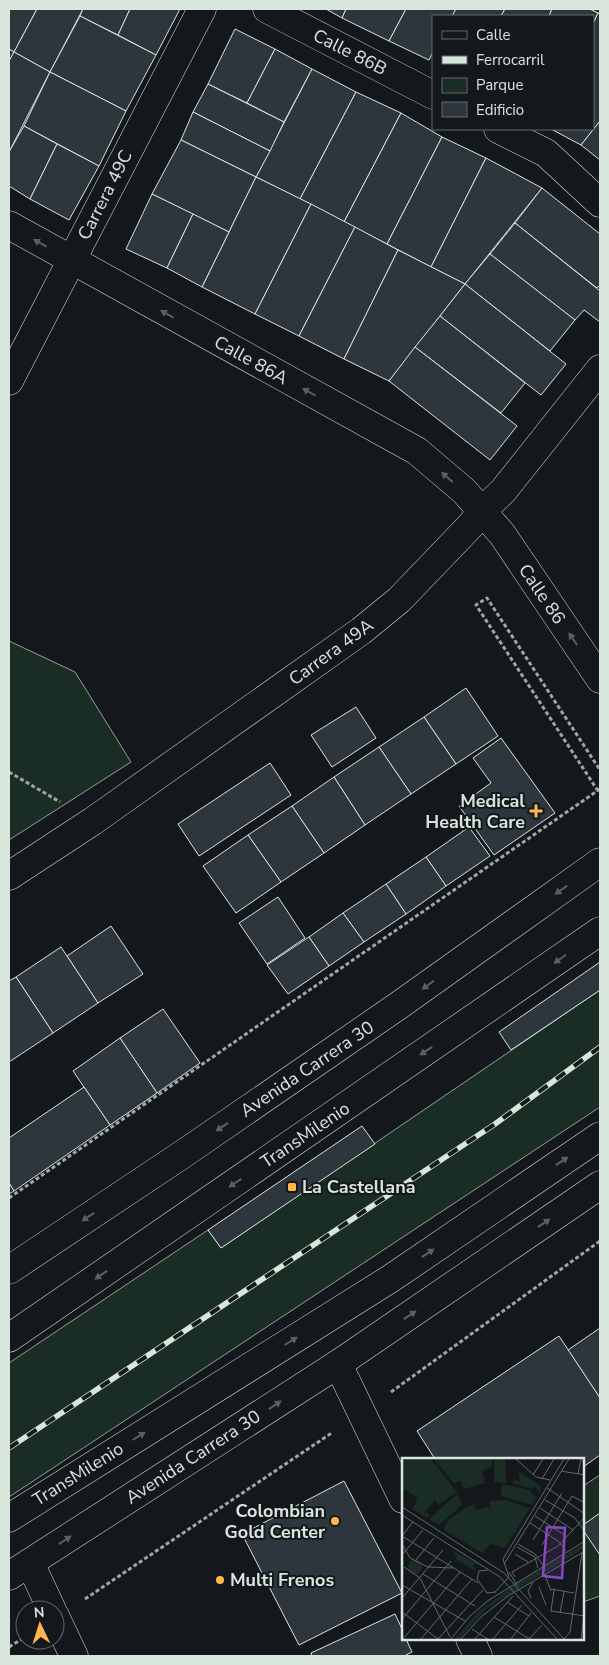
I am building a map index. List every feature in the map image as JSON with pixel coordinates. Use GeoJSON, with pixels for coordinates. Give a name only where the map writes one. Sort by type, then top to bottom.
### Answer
{"type":"FeatureCollection","features":[{"type":"Feature","properties":{"kind":"main road","name":"Carrera 49C"},"geometry":{"type":"LineString","coordinates":[[9,381],[202,9]]}},
{"type":"Feature","properties":{"kind":"main road","name":"Calle 86B"},"geometry":{"type":"LineString","coordinates":[[267,9],[432,94]]}},
{"type":"Feature","properties":{"kind":"main road"},"geometry":{"type":"LineString","coordinates":[[500,130],[546,153],[600,203]]}},
{"type":"Feature","properties":{"kind":"main road","name":"Calle 86A"},"geometry":{"type":"LineString","coordinates":[[9,225],[417,451],[464,491],[482,511]]}},
{"type":"Feature","properties":{"kind":"main road","name":"Carrera 49A"},"geometry":{"type":"LineString","coordinates":[[9,876],[93,821],[361,631],[399,600],[503,491],[600,369]]}},
{"type":"Feature","properties":{"kind":"main road","name":"Calle 86"},"geometry":{"type":"LineString","coordinates":[[482,511],[502,534],[600,679]]}},
{"type":"Feature","properties":{"kind":"main road","name":"Avenida Carrera 30"},"geometry":{"type":"LineString","coordinates":[[9,1270],[398,1006],[600,862]]}},
{"type":"Feature","properties":{"kind":"main road","name":"TransMilenio"},"geometry":{"type":"LineString","coordinates":[[9,1338],[600,932]]}},
{"type":"Feature","properties":{"kind":"main road","name":"TransMilenio"},"geometry":{"type":"LineString","coordinates":[[9,1518],[390,1279],[600,1136]]}},
{"type":"Feature","properties":{"kind":"main road","name":"Avenida Carrera 30"},"geometry":{"type":"LineString","coordinates":[[19,1569],[338,1364],[600,1185]]}},
{"type":"Feature","properties":{"kind":"main road"},"geometry":{"type":"LineString","coordinates":[[338,1364],[402,1497]]}},
{"type":"Feature","properties":{"kind":"main road"},"geometry":{"type":"LineString","coordinates":[[19,1569],[44,1600]]}},
{"type":"Feature","properties":{"kind":"main road"},"geometry":{"type":"LineString","coordinates":[[65,1637],[74,1656]]}},
{"type":"Feature","properties":{"kind":"main road"},"geometry":{"type":"LineString","coordinates":[[470,1640],[478,1656]]}},
{"type":"Feature","properties":{"kind":"path"},"geometry":{"type":"LineString","coordinates":[[9,1198],[599,790],[583,769],[476,605],[487,598],[600,770]]}},
{"type":"Feature","properties":{"kind":"path"},"geometry":{"type":"LineString","coordinates":[[9,772],[93,821]]}},
{"type":"Feature","properties":{"kind":"green space"},"geometry":{"type":"Polygon","coordinates":[[[9,641],[75,672],[131,762],[9,840],[9,641]]]}},
{"type":"Feature","properties":{"kind":"green space"},"geometry":{"type":"Polygon","coordinates":[[[600,990],[600,1107],[9,1497],[9,1363],[208,1230],[221,1248],[600,990]]]}},
{"type":"Feature","properties":{"kind":"green space"},"geometry":{"type":"Polygon","coordinates":[[[600,1475],[600,1596],[584,1602],[584,1485],[600,1475]]]}},
{"type":"Feature","properties":{"kind":"building"},"geometry":{"type":"Polygon","coordinates":[[[9,9],[37,9],[14,52],[9,49],[9,9]]]}},
{"type":"Feature","properties":{"kind":"building"},"geometry":{"type":"Polygon","coordinates":[[[37,9],[83,9],[50,72],[14,52],[37,9]]]}},
{"type":"Feature","properties":{"kind":"building"},"geometry":{"type":"Polygon","coordinates":[[[83,9],[130,9],[118,35],[80,16],[83,9]]]}},
{"type":"Feature","properties":{"kind":"building"},"geometry":{"type":"Polygon","coordinates":[[[130,9],[180,9],[156,55],[118,35],[130,9]]]}},
{"type":"Feature","properties":{"kind":"building"},"geometry":{"type":"Polygon","coordinates":[[[326,9],[346,9],[342,18],[326,9]]]}},
{"type":"Feature","properties":{"kind":"building"},"geometry":{"type":"Polygon","coordinates":[[[346,9],[406,9],[389,41],[342,18],[346,9]]]}},
{"type":"Feature","properties":{"kind":"building"},"geometry":{"type":"Polygon","coordinates":[[[406,9],[456,9],[453,15],[432,15],[432,54],[429,60],[389,41],[406,9]]]}},
{"type":"Feature","properties":{"kind":"building"},"geometry":{"type":"Polygon","coordinates":[[[456,9],[505,9],[502,15],[453,15],[456,9]]]}},
{"type":"Feature","properties":{"kind":"building"},"geometry":{"type":"Polygon","coordinates":[[[505,9],[552,9],[549,15],[502,15],[505,9]]]}},
{"type":"Feature","properties":{"kind":"building"},"geometry":{"type":"Polygon","coordinates":[[[552,9],[590,9],[598,13],[594,22],[594,15],[549,15],[552,9]]]}},
{"type":"Feature","properties":{"kind":"building"},"geometry":{"type":"Polygon","coordinates":[[[590,9],[600,9],[600,14],[590,9]]]}},
{"type":"Feature","properties":{"kind":"building"},"geometry":{"type":"Polygon","coordinates":[[[598,13],[600,14],[600,121],[594,129],[594,22],[598,13]]]}},
{"type":"Feature","properties":{"kind":"building"},"geometry":{"type":"Polygon","coordinates":[[[80,16],[156,55],[126,111],[50,72],[80,16]]]}},
{"type":"Feature","properties":{"kind":"building"},"geometry":{"type":"Polygon","coordinates":[[[235,29],[275,49],[247,103],[208,84],[235,29]]]}},
{"type":"Feature","properties":{"kind":"building"},"geometry":{"type":"Polygon","coordinates":[[[9,49],[14,52],[9,61],[9,49]]]}},
{"type":"Feature","properties":{"kind":"building"},"geometry":{"type":"Polygon","coordinates":[[[275,49],[312,69],[284,122],[247,103],[275,49]]]}},
{"type":"Feature","properties":{"kind":"building"},"geometry":{"type":"Polygon","coordinates":[[[14,52],[50,72],[9,152],[9,61],[14,52]]]}},
{"type":"Feature","properties":{"kind":"building"},"geometry":{"type":"Polygon","coordinates":[[[312,69],[356,92],[300,199],[256,177],[312,69]]]}},
{"type":"Feature","properties":{"kind":"building"},"geometry":{"type":"Polygon","coordinates":[[[50,72],[126,111],[99,166],[24,126],[50,72]]]}},
{"type":"Feature","properties":{"kind":"building"},"geometry":{"type":"Polygon","coordinates":[[[208,84],[284,122],[270,151],[193,112],[208,84]]]}},
{"type":"Feature","properties":{"kind":"building"},"geometry":{"type":"Polygon","coordinates":[[[356,92],[401,113],[344,222],[300,199],[356,92]]]}},
{"type":"Feature","properties":{"kind":"building"},"geometry":{"type":"Polygon","coordinates":[[[193,112],[270,151],[256,177],[181,140],[193,112]]]}},
{"type":"Feature","properties":{"kind":"building"},"geometry":{"type":"Polygon","coordinates":[[[401,113],[442,137],[387,244],[344,222],[401,113]]]}},
{"type":"Feature","properties":{"kind":"building"},"geometry":{"type":"Polygon","coordinates":[[[600,121],[600,160],[581,145],[600,121]]]}},
{"type":"Feature","properties":{"kind":"building"},"geometry":{"type":"Polygon","coordinates":[[[24,126],[57,144],[30,199],[9,186],[9,152],[24,126]]]}},
{"type":"Feature","properties":{"kind":"building"},"geometry":{"type":"Polygon","coordinates":[[[553,130],[593,130],[581,145],[553,130]]]}},
{"type":"Feature","properties":{"kind":"building"},"geometry":{"type":"Polygon","coordinates":[[[442,137],[486,158],[431,267],[387,244],[442,137]]]}},
{"type":"Feature","properties":{"kind":"building"},"geometry":{"type":"Polygon","coordinates":[[[181,140],[256,177],[229,232],[152,194],[181,140]]]}},
{"type":"Feature","properties":{"kind":"building"},"geometry":{"type":"Polygon","coordinates":[[[57,144],[99,166],[69,220],[30,199],[57,144]]]}},
{"type":"Feature","properties":{"kind":"building"},"geometry":{"type":"Polygon","coordinates":[[[486,158],[542,188],[465,284],[431,267],[486,158]]]}},
{"type":"Feature","properties":{"kind":"building"},"geometry":{"type":"Polygon","coordinates":[[[256,177],[311,204],[255,314],[202,287],[256,177]]]}},
{"type":"Feature","properties":{"kind":"building"},"geometry":{"type":"Polygon","coordinates":[[[542,188],[600,234],[600,285],[597,288],[515,223],[542,188]]]}},
{"type":"Feature","properties":{"kind":"building"},"geometry":{"type":"Polygon","coordinates":[[[152,194],[193,214],[167,268],[126,249],[152,194]]]}},
{"type":"Feature","properties":{"kind":"building"},"geometry":{"type":"Polygon","coordinates":[[[311,204],[355,227],[299,336],[255,314],[311,204]]]}},
{"type":"Feature","properties":{"kind":"building"},"geometry":{"type":"Polygon","coordinates":[[[193,214],[229,232],[202,287],[167,268],[193,214]]]}},
{"type":"Feature","properties":{"kind":"building"},"geometry":{"type":"Polygon","coordinates":[[[515,223],[600,291],[600,322],[584,310],[575,320],[490,254],[515,223]]]}},
{"type":"Feature","properties":{"kind":"building"},"geometry":{"type":"Polygon","coordinates":[[[355,227],[398,250],[344,359],[299,336],[355,227]]]}},
{"type":"Feature","properties":{"kind":"building"},"geometry":{"type":"Polygon","coordinates":[[[398,250],[465,284],[389,381],[344,359],[398,250]]]}},
{"type":"Feature","properties":{"kind":"building"},"geometry":{"type":"Polygon","coordinates":[[[490,254],[575,320],[550,351],[465,284],[490,254]]]}},
{"type":"Feature","properties":{"kind":"building"},"geometry":{"type":"Polygon","coordinates":[[[465,284],[566,364],[541,395],[440,316],[465,284]]]}},
{"type":"Feature","properties":{"kind":"building"},"geometry":{"type":"Polygon","coordinates":[[[440,316],[525,383],[501,413],[415,347],[440,316]]]}},
{"type":"Feature","properties":{"kind":"building"},"geometry":{"type":"Polygon","coordinates":[[[415,347],[517,426],[490,460],[389,381],[415,347]]]}},
{"type":"Feature","properties":{"kind":"building"},"geometry":{"type":"Polygon","coordinates":[[[466,688],[498,736],[456,764],[424,717],[466,688]]]}},
{"type":"Feature","properties":{"kind":"building"},"geometry":{"type":"Polygon","coordinates":[[[356,707],[376,738],[332,767],[311,735],[356,707]]]}},
{"type":"Feature","properties":{"kind":"building"},"geometry":{"type":"Polygon","coordinates":[[[424,717],[456,764],[411,794],[379,747],[424,717]]]}},
{"type":"Feature","properties":{"kind":"building"},"geometry":{"type":"Polygon","coordinates":[[[501,738],[555,813],[494,855],[459,806],[491,783],[473,758],[501,738]]]}},
{"type":"Feature","properties":{"kind":"building"},"geometry":{"type":"Polygon","coordinates":[[[379,747],[411,794],[365,825],[334,777],[379,747]]]}},
{"type":"Feature","properties":{"kind":"building"},"geometry":{"type":"Polygon","coordinates":[[[270,763],[291,795],[199,856],[178,824],[270,763]]]}},
{"type":"Feature","properties":{"kind":"building"},"geometry":{"type":"Polygon","coordinates":[[[334,777],[365,825],[324,853],[292,806],[334,777]]]}},
{"type":"Feature","properties":{"kind":"building"},"geometry":{"type":"Polygon","coordinates":[[[292,806],[324,853],[281,882],[248,835],[292,806]]]}},
{"type":"Feature","properties":{"kind":"building"},"geometry":{"type":"Polygon","coordinates":[[[469,827],[490,856],[446,886],[426,857],[469,827]]]}},
{"type":"Feature","properties":{"kind":"building"},"geometry":{"type":"Polygon","coordinates":[[[248,835],[281,882],[236,913],[203,866],[248,835]]]}},
{"type":"Feature","properties":{"kind":"building"},"geometry":{"type":"Polygon","coordinates":[[[426,857],[446,886],[406,914],[386,884],[426,857]]]}},
{"type":"Feature","properties":{"kind":"building"},"geometry":{"type":"Polygon","coordinates":[[[386,884],[406,914],[364,942],[343,913],[386,884]]]}},
{"type":"Feature","properties":{"kind":"building"},"geometry":{"type":"Polygon","coordinates":[[[278,897],[305,938],[267,964],[239,923],[278,897]]]}},
{"type":"Feature","properties":{"kind":"building"},"geometry":{"type":"Polygon","coordinates":[[[343,913],[364,942],[329,966],[309,937],[343,913]]]}},
{"type":"Feature","properties":{"kind":"building"},"geometry":{"type":"Polygon","coordinates":[[[111,926],[143,974],[98,1003],[67,956],[111,926]]]}},
{"type":"Feature","properties":{"kind":"building"},"geometry":{"type":"Polygon","coordinates":[[[309,937],[329,966],[288,994],[267,965],[309,937]]]}},
{"type":"Feature","properties":{"kind":"building"},"geometry":{"type":"Polygon","coordinates":[[[61,947],[98,1003],[53,1033],[16,977],[61,947]]]}},
{"type":"Feature","properties":{"kind":"building"},"geometry":{"type":"Polygon","coordinates":[[[600,962],[600,990],[511,1050],[499,1032],[600,962]]]}},
{"type":"Feature","properties":{"kind":"building"},"geometry":{"type":"Polygon","coordinates":[[[16,977],[53,1033],[9,1062],[9,981],[16,977]]]}},
{"type":"Feature","properties":{"kind":"building"},"geometry":{"type":"Polygon","coordinates":[[[163,1009],[200,1063],[157,1093],[120,1038],[163,1009]]]}},
{"type":"Feature","properties":{"kind":"building"},"geometry":{"type":"Polygon","coordinates":[[[120,1038],[157,1093],[110,1125],[73,1071],[120,1038]]]}},
{"type":"Feature","properties":{"kind":"building"},"geometry":{"type":"Polygon","coordinates":[[[84,1087],[110,1125],[14,1191],[9,1183],[9,1138],[84,1087]]]}},
{"type":"Feature","properties":{"kind":"building","name":"La Castellana"},"geometry":{"type":"Polygon","coordinates":[[[362,1126],[375,1144],[221,1248],[208,1230],[362,1126]]]}},
{"type":"Feature","properties":{"kind":"building"},"geometry":{"type":"Polygon","coordinates":[[[9,1183],[14,1191],[9,1194],[9,1183]]]}},
{"type":"Feature","properties":{"kind":"building"},"geometry":{"type":"Polygon","coordinates":[[[600,1328],[600,1398],[568,1350],[600,1328]]]}},
{"type":"Feature","properties":{"kind":"building"},"geometry":{"type":"Polygon","coordinates":[[[559,1336],[600,1398],[600,1455],[584,1466],[584,1458],[434,1458],[417,1431],[559,1336]]]}},
{"type":"Feature","properties":{"kind":"building"},"geometry":{"type":"Polygon","coordinates":[[[344,1481],[402,1593],[299,1645],[242,1534],[344,1481]]]}},
{"type":"Feature","properties":{"kind":"building"},"geometry":{"type":"Polygon","coordinates":[[[600,1513],[600,1555],[584,1531],[584,1524],[600,1513]]]}},
{"type":"Feature","properties":{"kind":"building"},"geometry":{"type":"Polygon","coordinates":[[[395,1614],[402,1629],[402,1640],[406,1640],[412,1652],[404,1656],[312,1656],[311,1653],[395,1614]]]}},
{"type":"Feature","properties":{"kind":"railway"},"geometry":{"type":"LineString","coordinates":[[9,1448],[495,1124],[600,1047]]}},
{"type":"Feature","properties":{"kind":"place","name":"Medical Health Care"},"geometry":{"type":"Point","coordinates":[536,811]}},
{"type":"Feature","properties":{"kind":"place","name":"La Castellana"},"geometry":{"type":"Point","coordinates":[292,1187]}},
{"type":"Feature","properties":{"kind":"place","name":"Colombian Gold Center"},"geometry":{"type":"Point","coordinates":[335,1521]}},
{"type":"Feature","properties":{"kind":"place","name":"Multi Frenos"},"geometry":{"type":"Point","coordinates":[220,1580]}}]}
